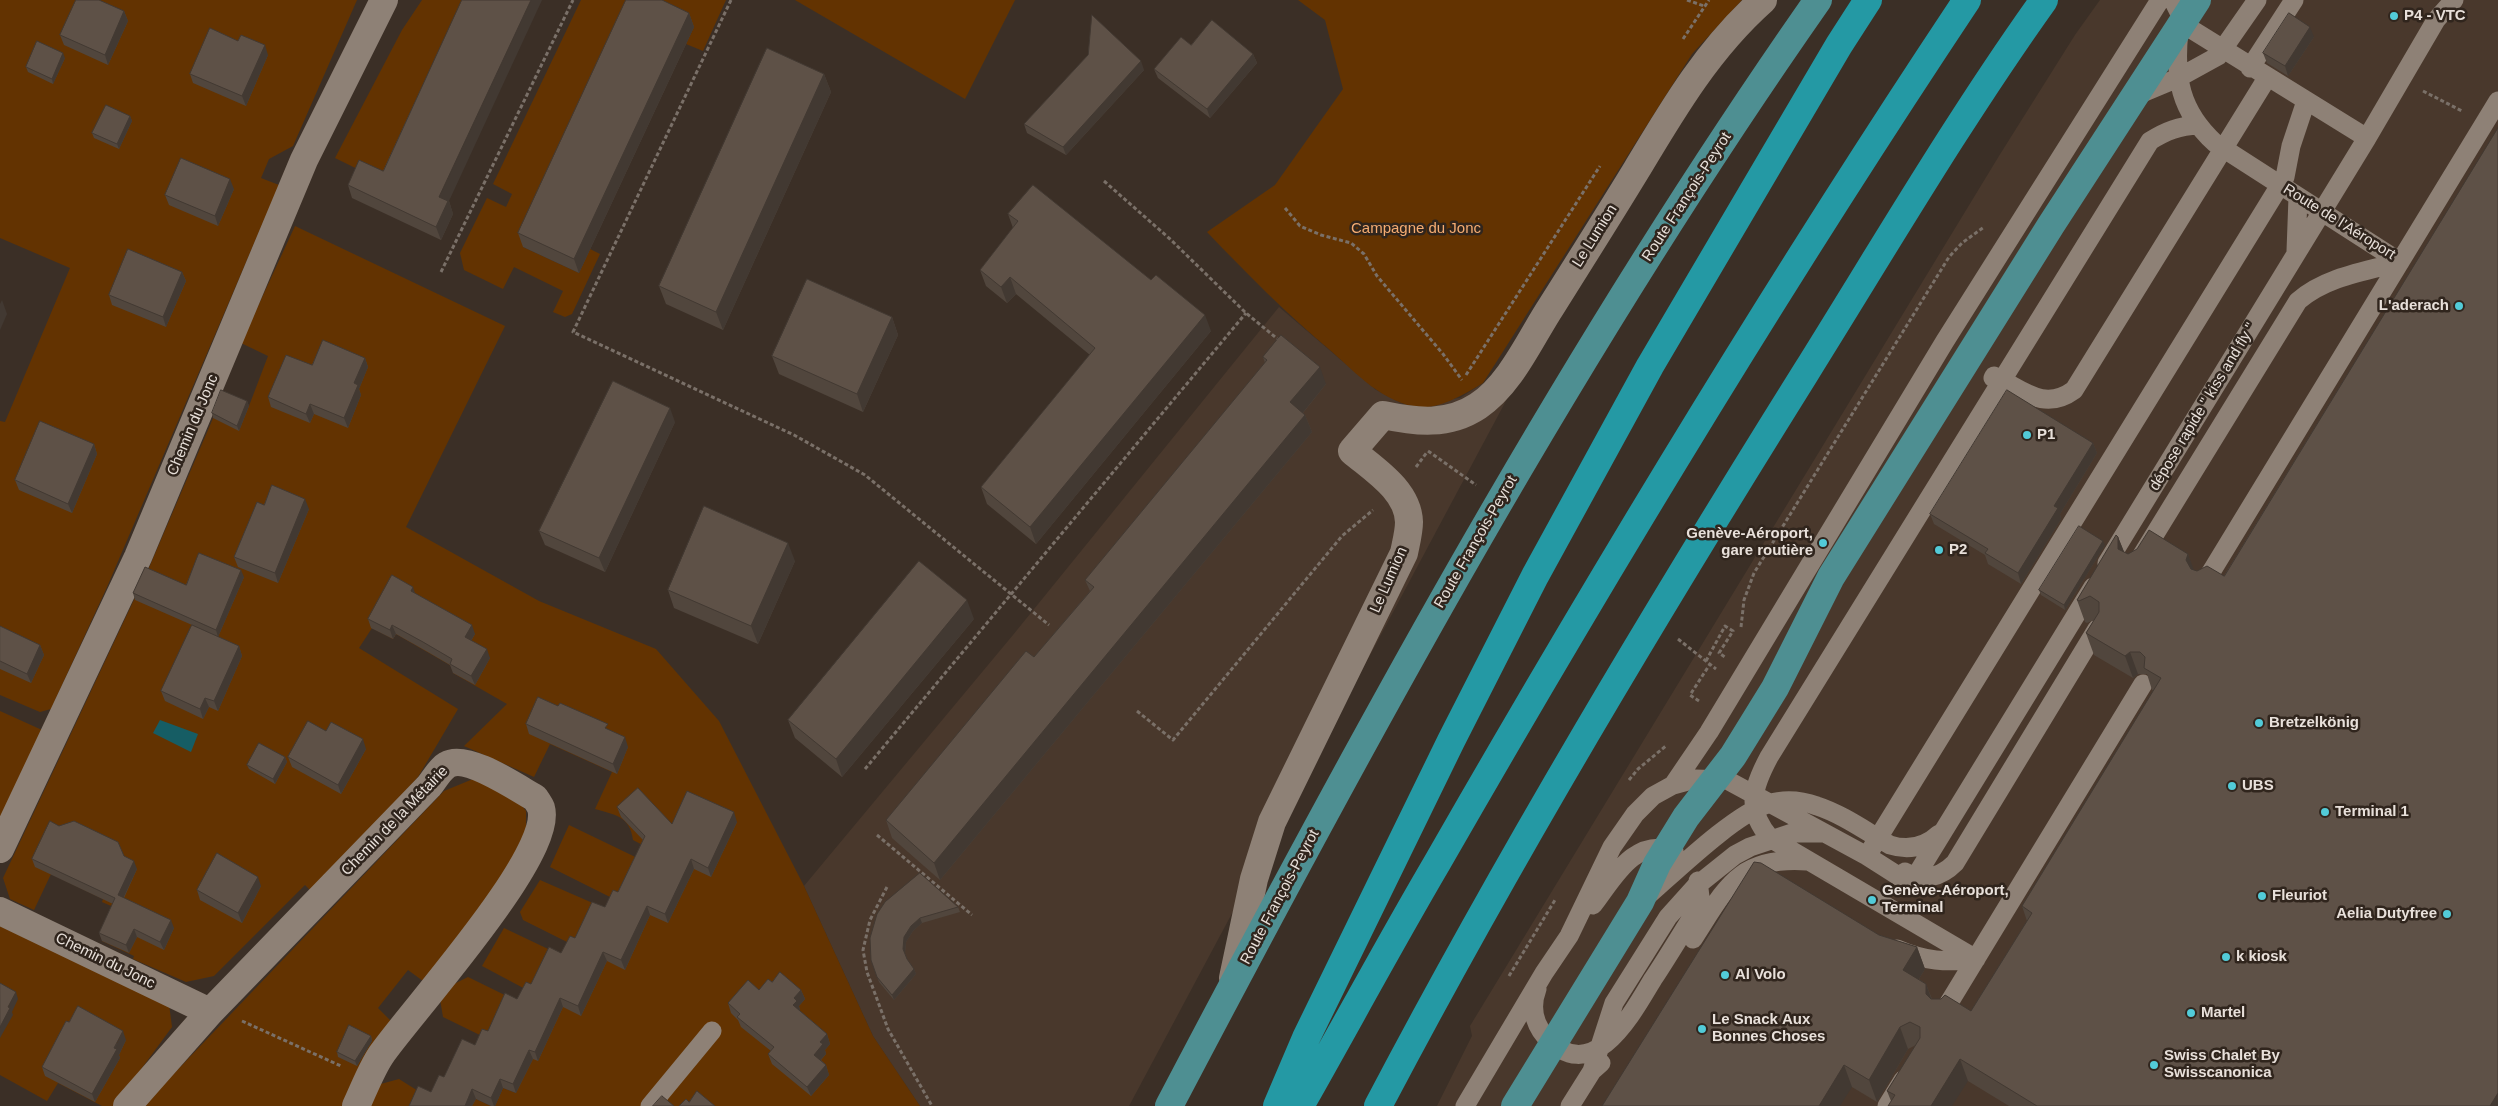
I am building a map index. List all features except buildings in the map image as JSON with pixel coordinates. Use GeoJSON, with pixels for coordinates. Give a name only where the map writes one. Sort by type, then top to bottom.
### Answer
{"type":"FeatureCollection","features":[{"type":"Feature","properties":{"kind":"highway"},"geometry":{"type":"LineString","coordinates":[[1277,1106],[1318,1012],[1451,741],[1535,576],[1650,366],[1839,45],[1868,0]]}},
{"type":"Feature","properties":{"kind":"highway"},"geometry":{"type":"LineString","coordinates":[[1300,1106],[1435,866],[1541,684],[1700,422],[1862,161],[1967,0]]}},
{"type":"Feature","properties":{"kind":"highway"},"geometry":{"type":"LineString","coordinates":[[1378,1106],[1490,901],[1592,725],[1936,164],[2044,0]]}},
{"type":"Feature","properties":{"kind":"main road","name":"Route François-Peyrot"},"geometry":{"type":"LineString","coordinates":[[1169,1106],[1364,740],[1528,453],[1667,228],[1762,80],[1818,0]]}},
{"type":"Feature","properties":{"kind":"main road"},"geometry":{"type":"LineString","coordinates":[[1515,1106],[1640,902],[1657,864],[1686,817],[1733,756],[1786,668],[1831,577],[2132,97],[2180,27],[2196,0]]}},
{"type":"Feature","properties":{"kind":"street","name":"Chemin du Jonc"},"geometry":{"type":"LineString","coordinates":[[0,849],[138,556],[304,160],[384,0]]}},
{"type":"Feature","properties":{"kind":"street","name":"Le Lumion"},"geometry":{"type":"LineString","coordinates":[[1230,989],[1254,878],[1272,822],[1404,553],[1409,520],[1403,502],[1396,491],[1352,451],[1383,415],[1418,421],[1442,421],[1469,411],[1498,388],[1594,238],[1687,86],[1719,44],[1763,0]]}},
{"type":"Feature","properties":{"kind":"street","name":"Chemin de la Métairie"},"geometry":{"type":"LineString","coordinates":[[127,1106],[212,1010],[429,786],[446,765],[457,762],[470,763],[535,798],[542,809],[540,826],[525,862],[499,903],[474,938],[380,1056],[356,1106]]}},
{"type":"Feature","properties":{"kind":"street","name":"Chemin du Jonc"},"geometry":{"type":"LineString","coordinates":[[0,911],[212,1010]]}},
{"type":"Feature","properties":{"kind":"lane"},"geometry":{"type":"LineString","coordinates":[[1672,785],[1709,732],[1945,341],[2160,0]]}},
{"type":"Feature","properties":{"kind":"lane"},"geometry":{"type":"LineString","coordinates":[[2173,0],[2186,26],[2250,68],[2367,138]]}},
{"type":"Feature","properties":{"kind":"lane"},"geometry":{"type":"LineString","coordinates":[[2132,97],[2178,78],[2218,56],[2257,0]]}},
{"type":"Feature","properties":{"kind":"lane"},"geometry":{"type":"LineString","coordinates":[[2250,68],[2294,0]]}},
{"type":"Feature","properties":{"kind":"lane"},"geometry":{"type":"LineString","coordinates":[[1570,936],[1612,846],[1635,814],[1653,796],[1672,785],[1695,780],[1728,780],[1867,856],[1911,884],[2367,138],[2436,20],[2454,0]]}},
{"type":"Feature","properties":{"kind":"lane","name":"Route de l'Aéroport"},"geometry":{"type":"LineString","coordinates":[[2180,27],[2177,52],[2178,78],[2185,102],[2198,126],[2215,143],[2400,262],[2498,101]]}},
{"type":"Feature","properties":{"kind":"lane"},"geometry":{"type":"LineString","coordinates":[[1740,787],[1994,376],[2040,399],[2049,401],[2060,399],[2074,390],[2267,78]]}},
{"type":"Feature","properties":{"kind":"lane"},"geometry":{"type":"LineString","coordinates":[[1867,856],[2285,177],[2291,146],[2306,101]]}},
{"type":"Feature","properties":{"kind":"lane"},"geometry":{"type":"LineString","coordinates":[[1774,873],[1764,841],[1763,830],[1755,809],[1756,783],[1769,757],[2150,141],[2168,130],[2184,126],[2198,126]]}},
{"type":"Feature","properties":{"kind":"lane","name":"dépose rapide \" kiss and fly \""},"geometry":{"type":"LineString","coordinates":[[2115,552],[2292,262],[2297,248],[2298,197]]}},
{"type":"Feature","properties":{"kind":"lane"},"geometry":{"type":"LineString","coordinates":[[2136,565],[2298,301],[2315,289],[2349,275],[2400,262]]}},
{"type":"Feature","properties":{"kind":"lane"},"geometry":{"type":"LineString","coordinates":[[2205,582],[2400,262]]}},
{"type":"Feature","properties":{"kind":"lane"},"geometry":{"type":"LineString","coordinates":[[1640,902],[1755,809],[1780,801],[1803,802],[1818,806],[1890,845],[1910,848],[1930,842],[1947,825],[2075,616]]}},
{"type":"Feature","properties":{"kind":"lane"},"geometry":{"type":"LineString","coordinates":[[1592,1071],[1614,1003],[1668,917],[1695,888],[1735,855],[1764,841],[1809,832],[1840,836],[1910,874],[1929,878],[1948,869],[1955,863],[2097,629]]}},
{"type":"Feature","properties":{"kind":"lane"},"geometry":{"type":"LineString","coordinates":[[1944,1012],[2143,684]]}},
{"type":"Feature","properties":{"kind":"lane"},"geometry":{"type":"LineString","coordinates":[[1681,867],[1686,817]]}},
{"type":"Feature","properties":{"kind":"lane"},"geometry":{"type":"LineString","coordinates":[[1764,841],[1808,862],[1976,959]]}},
{"type":"Feature","properties":{"kind":"lane"},"geometry":{"type":"LineString","coordinates":[[1465,1106],[1543,977],[1570,936],[1625,862],[1643,849],[1668,848],[1682,854],[1694,868],[1700,890],[1694,914],[1624,1026],[1610,1041],[1594,1050],[1583,1052],[1565,1050],[1551,1042],[1541,1031],[1534,1011],[1535,995],[1543,977]]}},
{"type":"Feature","properties":{"kind":"lane"},"geometry":{"type":"LineString","coordinates":[[1570,1106],[1592,1071],[1642,1021],[1725,888],[1749,869],[1774,873],[1791,860],[1808,862]]}},
{"type":"Feature","properties":{"kind":"lane"},"geometry":{"type":"LineString","coordinates":[[1879,938],[1911,955],[1930,960],[1951,962],[1976,959]]}},
{"type":"Feature","properties":{"kind":"lane"},"geometry":{"type":"LineString","coordinates":[[650,1106],[712,1031]]}},
{"type":"Feature","properties":{"kind":"lane"},"geometry":{"type":"LineString","coordinates":[[1887,1106],[1910,1068]]}},
{"type":"Feature","properties":{"kind":"path"},"geometry":{"type":"LineString","coordinates":[[441,272],[573,0]]}},
{"type":"Feature","properties":{"kind":"path"},"geometry":{"type":"LineString","coordinates":[[731,0],[572,332],[794,435],[865,476],[1049,625]]}},
{"type":"Feature","properties":{"kind":"path"},"geometry":{"type":"LineString","coordinates":[[1687,0],[1704,6]]}},
{"type":"Feature","properties":{"kind":"path"},"geometry":{"type":"LineString","coordinates":[[1677,47],[1709,0]]}},
{"type":"Feature","properties":{"kind":"path"},"geometry":{"type":"LineString","coordinates":[[2402,79],[2463,112]]}},
{"type":"Feature","properties":{"kind":"path"},"geometry":{"type":"LineString","coordinates":[[1458,388],[1603,162]]}},
{"type":"Feature","properties":{"kind":"path"},"geometry":{"type":"LineString","coordinates":[[1104,181],[1170,239],[1246,313],[1280,341]]}},
{"type":"Feature","properties":{"kind":"path"},"geometry":{"type":"LineString","coordinates":[[1286,208],[1300,226],[1320,235],[1351,242],[1364,254],[1377,276],[1443,354],[1462,380]]}},
{"type":"Feature","properties":{"kind":"path"},"geometry":{"type":"LineString","coordinates":[[1740,628],[1744,600],[1754,573],[1949,257],[1962,243],[1989,224]]}},
{"type":"Feature","properties":{"kind":"path"},"geometry":{"type":"LineString","coordinates":[[865,769],[1246,313]]}},
{"type":"Feature","properties":{"kind":"path"},"geometry":{"type":"LineString","coordinates":[[1137,711],[1172,740],[1342,536],[1396,491]]}},
{"type":"Feature","properties":{"kind":"path"},"geometry":{"type":"LineString","coordinates":[[1706,695],[1702,702],[1690,695],[1700,680],[1725,626],[1733,631],[1719,653],[1728,659],[1732,652]]}},
{"type":"Feature","properties":{"kind":"path"},"geometry":{"type":"LineString","coordinates":[[1624,788],[1638,769],[1670,743]]}},
{"type":"Feature","properties":{"kind":"path"},"geometry":{"type":"LineString","coordinates":[[877,835],[972,915]]}},
{"type":"Feature","properties":{"kind":"path"},"geometry":{"type":"LineString","coordinates":[[887,887],[870,920],[863,950],[867,972],[888,1029],[932,1106]]}},
{"type":"Feature","properties":{"kind":"path"},"geometry":{"type":"LineString","coordinates":[[1505,985],[1559,894]]}},
{"type":"Feature","properties":{"kind":"path"},"geometry":{"type":"LineString","coordinates":[[212,1010],[369,1079]]}},
{"type":"Feature","properties":{"kind":"shaded area"},"geometry":{"type":"Polygon","coordinates":[[[2100,0],[2498,0],[2498,1106],[1437,1106],[1472,1036],[1470,1026],[1999,156],[2075,35],[2100,0]]]}},
{"type":"Feature","properties":{"kind":"shaded area"},"geometry":{"type":"Polygon","coordinates":[[[1279,307],[1376,390],[1403,404],[1460,398],[1483,383],[1508,397],[1129,1106],[920,1106],[873,1036],[804,886],[1013,635],[1279,307]]]}},
{"type":"Feature","properties":{"kind":"green space"},"geometry":{"type":"Polygon","coordinates":[[[0,0],[357,0],[293,146],[269,159],[261,178],[279,185],[107,587],[51,709],[40,712],[0,695],[0,421],[5,422],[70,268],[0,238],[0,0]]]}},
{"type":"Feature","properties":{"kind":"green space"},"geometry":{"type":"Polygon","coordinates":[[[422,0],[473,0],[388,184],[335,158],[402,30],[422,0]]]}},
{"type":"Feature","properties":{"kind":"green space"},"geometry":{"type":"Polygon","coordinates":[[[581,0],[726,0],[703,51],[686,44],[694,27],[523,247],[579,273],[590,249],[600,254],[572,314],[565,317],[553,312],[563,291],[514,267],[503,289],[464,270],[460,253],[487,198],[506,207],[512,194],[493,184],[581,0]]]}},
{"type":"Feature","properties":{"kind":"green space"},"geometry":{"type":"Polygon","coordinates":[[[795,0],[1015,0],[965,99],[795,0]]]}},
{"type":"Feature","properties":{"kind":"green space","name":"Campagne du Jonc"},"geometry":{"type":"Polygon","coordinates":[[[1298,0],[1742,0],[1692,54],[1483,383],[1445,403],[1436,406],[1420,407],[1394,400],[1361,378],[1283,308],[1207,232],[1275,185],[1343,89],[1325,20],[1298,0]]]}},
{"type":"Feature","properties":{"kind":"green space"},"geometry":{"type":"Polygon","coordinates":[[[295,226],[505,326],[406,527],[539,601],[656,649],[719,721],[804,886],[873,1036],[920,1106],[495,1106],[503,1088],[516,1093],[486,1038],[443,1017],[440,999],[450,986],[468,977],[523,1004],[529,991],[482,966],[504,928],[567,958],[573,945],[523,920],[520,912],[540,880],[611,911],[616,900],[550,867],[569,825],[654,866],[660,854],[633,840],[629,826],[625,821],[615,815],[595,809],[612,772],[550,744],[534,777],[464,746],[507,704],[453,673],[455,668],[396,634],[393,639],[372,628],[359,648],[458,709],[418,777],[357,845],[311,891],[305,885],[214,976],[186,982],[133,959],[134,956],[102,941],[118,909],[102,902],[103,899],[51,874],[34,910],[10,899],[3,878],[148,570],[223,395],[249,406],[268,356],[241,343],[295,226]]]}},
{"type":"Feature","properties":{"kind":"green space"},"geometry":{"type":"Polygon","coordinates":[[[0,711],[42,730],[0,819],[0,711]]]}},
{"type":"Feature","properties":{"kind":"green space"},"geometry":{"type":"Polygon","coordinates":[[[473,779],[511,791],[526,811],[526,837],[485,909],[423,981],[408,970],[378,1008],[391,1021],[346,1106],[143,1106],[444,791],[473,779]]]}},
{"type":"Feature","properties":{"kind":"green space"},"geometry":{"type":"Polygon","coordinates":[[[0,926],[169,1004],[172,1027],[114,1106],[102,1106],[58,1083],[47,1101],[0,1075],[0,926]]]}},
{"type":"Feature","properties":{"kind":"green space"},"geometry":{"type":"Polygon","coordinates":[[[399,1079],[434,1101],[443,1084],[491,1106],[369,1106],[377,1085],[399,1079]]]}},
{"type":"Feature","properties":{"kind":"water"},"geometry":{"type":"Polygon","coordinates":[[[160,720],[198,734],[191,752],[153,733],[160,720]]]}},
{"type":"Feature","properties":{"kind":"place","name":"P4 - VTC"},"geometry":{"type":"Point","coordinates":[2394,16]}},
{"type":"Feature","properties":{"kind":"place","name":"L'aderach"},"geometry":{"type":"Point","coordinates":[2459,306]}},
{"type":"Feature","properties":{"kind":"place","name":"P1"},"geometry":{"type":"Point","coordinates":[2027,435]}},
{"type":"Feature","properties":{"kind":"place","name":"Genève-Aéroport, gare routière"},"geometry":{"type":"Point","coordinates":[1823,543]}},
{"type":"Feature","properties":{"kind":"place","name":"P2"},"geometry":{"type":"Point","coordinates":[1939,550]}},
{"type":"Feature","properties":{"kind":"place","name":"Bretzelkönig"},"geometry":{"type":"Point","coordinates":[2259,723]}},
{"type":"Feature","properties":{"kind":"place","name":"UBS"},"geometry":{"type":"Point","coordinates":[2232,786]}},
{"type":"Feature","properties":{"kind":"place","name":"Terminal 1"},"geometry":{"type":"Point","coordinates":[2325,812]}},
{"type":"Feature","properties":{"kind":"place","name":"Fleuriot"},"geometry":{"type":"Point","coordinates":[2262,896]}},
{"type":"Feature","properties":{"kind":"place","name":"Genève-Aéroport, Terminal"},"geometry":{"type":"Point","coordinates":[1872,900]}},
{"type":"Feature","properties":{"kind":"place","name":"Aelia Dutyfree"},"geometry":{"type":"Point","coordinates":[2447,914]}},
{"type":"Feature","properties":{"kind":"place","name":"k kiosk"},"geometry":{"type":"Point","coordinates":[2226,957]}},
{"type":"Feature","properties":{"kind":"place","name":"Al Volo"},"geometry":{"type":"Point","coordinates":[1725,975]}},
{"type":"Feature","properties":{"kind":"place","name":"Martel"},"geometry":{"type":"Point","coordinates":[2191,1013]}},
{"type":"Feature","properties":{"kind":"place","name":"Le Snack Aux Bonnes Choses"},"geometry":{"type":"Point","coordinates":[1702,1029]}},
{"type":"Feature","properties":{"kind":"place","name":"Swiss Chalet By Swisscanonica"},"geometry":{"type":"Point","coordinates":[2154,1065]}}]}
